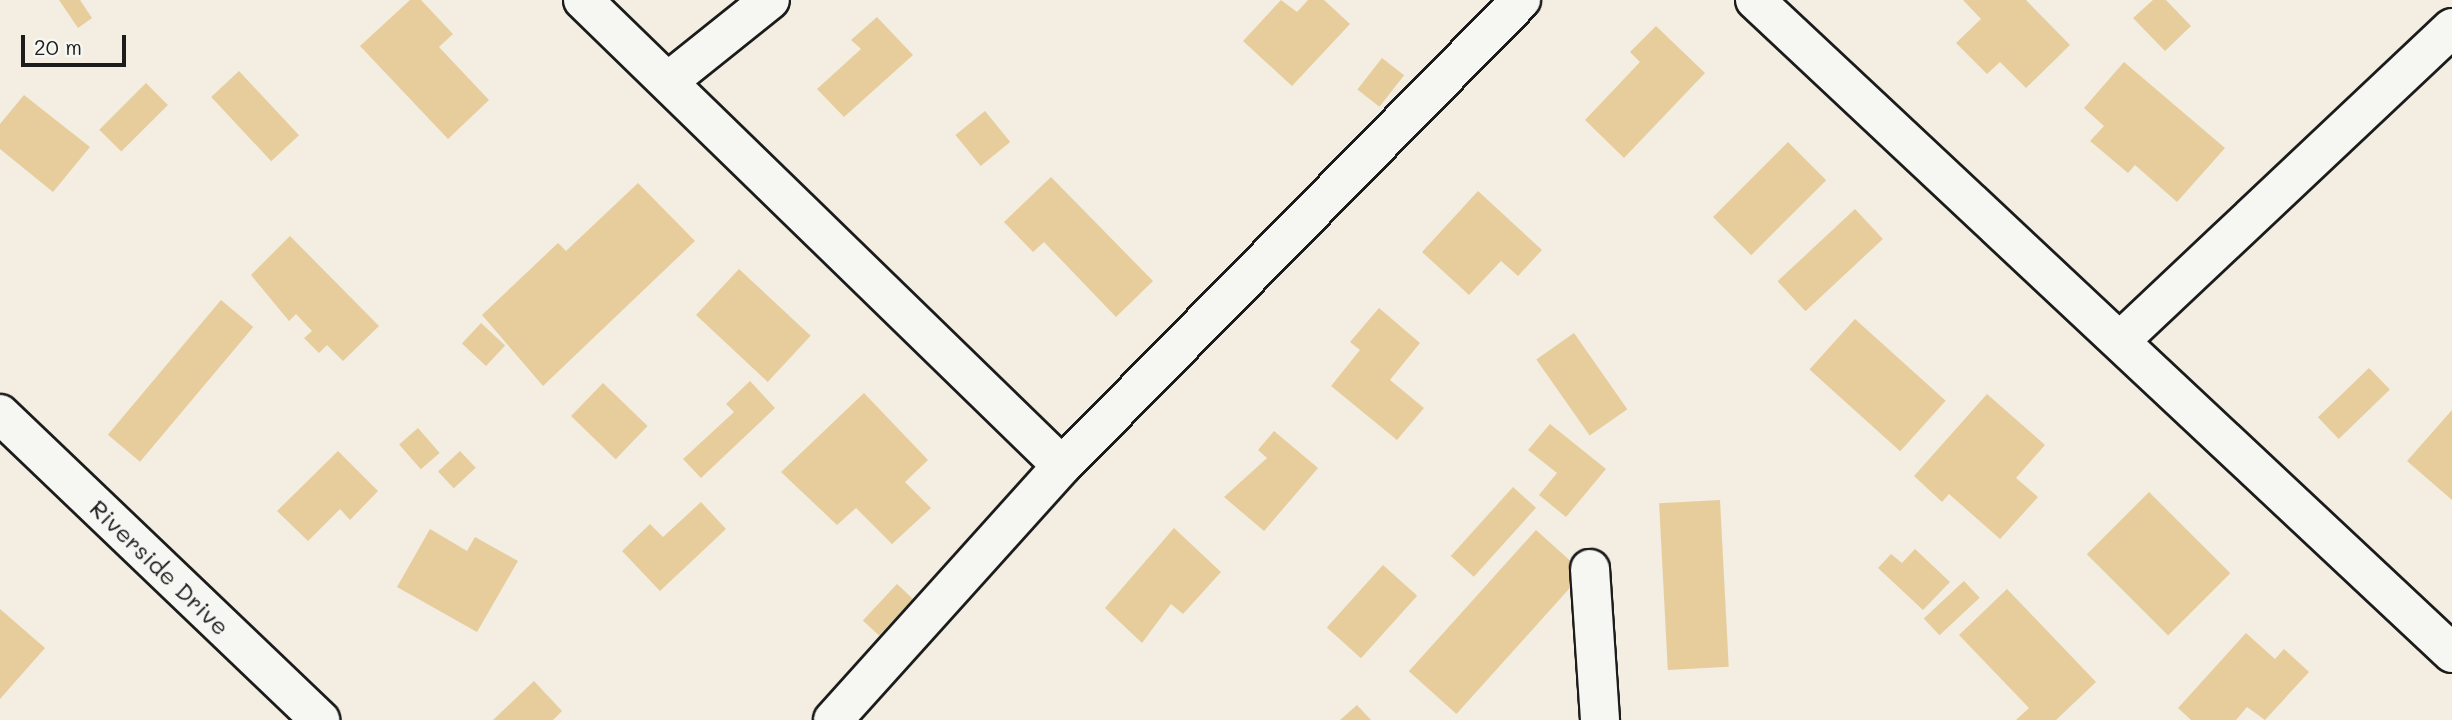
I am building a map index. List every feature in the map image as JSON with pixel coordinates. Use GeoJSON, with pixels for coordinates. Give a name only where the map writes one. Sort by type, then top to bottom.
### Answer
{"type":"FeatureCollection","features":[{"type":"Feature","properties":{"kind":"street"},"geometry":{"type":"LineString","coordinates":[[583,0],[670,80],[1062,466]]}},
{"type":"Feature","properties":{"kind":"street"},"geometry":{"type":"LineString","coordinates":[[670,80],[770,0]]}},
{"type":"Feature","properties":{"kind":"street"},"geometry":{"type":"LineString","coordinates":[[833,720],[1062,466],[1521,0]]}},
{"type":"Feature","properties":{"kind":"street"},"geometry":{"type":"LineString","coordinates":[[1755,0],[2121,340],[2452,653]]}},
{"type":"Feature","properties":{"kind":"street"},"geometry":{"type":"LineString","coordinates":[[2121,340],[2452,28]]}},
{"type":"Feature","properties":{"kind":"street","name":"Riverside Drive"},"geometry":{"type":"LineString","coordinates":[[0,415],[320,720]]}},
{"type":"Feature","properties":{"kind":"street"},"geometry":{"type":"LineString","coordinates":[[1590,569],[1600,720]]}},
{"type":"Feature","properties":{"kind":"building"},"geometry":{"type":"Polygon","coordinates":[[[59,0],[80,0],[92,18],[78,28],[59,0]]]}},
{"type":"Feature","properties":{"kind":"building"},"geometry":{"type":"Polygon","coordinates":[[[410,0],[421,0],[453,34],[439,47],[489,100],[448,139],[360,46],[410,0]]]}},
{"type":"Feature","properties":{"kind":"building"},"geometry":{"type":"Polygon","coordinates":[[[1281,0],[1297,12],[1308,0],[1324,0],[1350,24],[1292,86],[1243,41],[1281,0]]]}},
{"type":"Feature","properties":{"kind":"building"},"geometry":{"type":"Polygon","coordinates":[[[1963,0],[2026,0],[2070,45],[2026,88],[2000,62],[1987,74],[1956,43],[1981,19],[1963,0]]]}},
{"type":"Feature","properties":{"kind":"building"},"geometry":{"type":"Polygon","coordinates":[[[2153,0],[2166,0],[2191,26],[2165,51],[2133,18],[2153,0]]]}},
{"type":"Feature","properties":{"kind":"building"},"geometry":{"type":"Polygon","coordinates":[[[877,17],[913,55],[844,117],[817,89],[861,49],[851,40],[877,17]]]}},
{"type":"Feature","properties":{"kind":"building"},"geometry":{"type":"Polygon","coordinates":[[[1656,26],[1705,73],[1624,158],[1585,120],[1640,62],[1630,52],[1656,26]]]}},
{"type":"Feature","properties":{"kind":"building"},"geometry":{"type":"Polygon","coordinates":[[[1382,58],[1404,75],[1379,107],[1357,90],[1382,58]]]}},
{"type":"Feature","properties":{"kind":"building"},"geometry":{"type":"Polygon","coordinates":[[[2124,62],[2225,148],[2177,202],[2135,165],[2128,173],[2090,141],[2104,126],[2084,108],[2124,62]]]}},
{"type":"Feature","properties":{"kind":"building"},"geometry":{"type":"Polygon","coordinates":[[[239,71],[299,135],[271,161],[211,97],[239,71]]]}},
{"type":"Feature","properties":{"kind":"building"},"geometry":{"type":"Polygon","coordinates":[[[146,83],[168,105],[121,152],[99,130],[146,83]]]}},
{"type":"Feature","properties":{"kind":"building"},"geometry":{"type":"Polygon","coordinates":[[[24,95],[90,147],[53,192],[0,149],[0,124],[24,95]]]}},
{"type":"Feature","properties":{"kind":"building"},"geometry":{"type":"Polygon","coordinates":[[[985,111],[1010,142],[981,166],[955,135],[985,111]]]}},
{"type":"Feature","properties":{"kind":"building"},"geometry":{"type":"Polygon","coordinates":[[[1788,142],[1826,180],[1751,255],[1713,217],[1788,142]]]}},
{"type":"Feature","properties":{"kind":"building"},"geometry":{"type":"Polygon","coordinates":[[[1051,177],[1153,281],[1116,317],[1044,242],[1033,252],[1004,222],[1051,177]]]}},
{"type":"Feature","properties":{"kind":"building"},"geometry":{"type":"Polygon","coordinates":[[[638,183],[695,241],[543,386],[482,315],[558,243],[566,251],[638,183]]]}},
{"type":"Feature","properties":{"kind":"building"},"geometry":{"type":"Polygon","coordinates":[[[1478,191],[1542,250],[1518,276],[1501,261],[1469,295],[1422,252],[1478,191]]]}},
{"type":"Feature","properties":{"kind":"building"},"geometry":{"type":"Polygon","coordinates":[[[1855,209],[1883,239],[1805,311],[1777,281],[1855,209]]]}},
{"type":"Feature","properties":{"kind":"building"},"geometry":{"type":"Polygon","coordinates":[[[290,236],[379,326],[343,361],[327,345],[319,353],[304,338],[312,331],[296,314],[289,321],[251,275],[290,236]]]}},
{"type":"Feature","properties":{"kind":"building"},"geometry":{"type":"Polygon","coordinates":[[[739,269],[811,336],[768,382],[696,315],[739,269]]]}},
{"type":"Feature","properties":{"kind":"building"},"geometry":{"type":"Polygon","coordinates":[[[221,300],[253,327],[140,462],[108,435],[221,300]]]}},
{"type":"Feature","properties":{"kind":"building"},"geometry":{"type":"Polygon","coordinates":[[[1379,308],[1420,343],[1390,380],[1424,408],[1397,440],[1331,386],[1360,350],[1350,342],[1379,308]]]}},
{"type":"Feature","properties":{"kind":"building"},"geometry":{"type":"Polygon","coordinates":[[[1855,319],[1946,401],[1900,451],[1809,370],[1855,319]]]}},
{"type":"Feature","properties":{"kind":"building"},"geometry":{"type":"Polygon","coordinates":[[[481,323],[505,346],[486,366],[462,343],[481,323]]]}},
{"type":"Feature","properties":{"kind":"building"},"geometry":{"type":"Polygon","coordinates":[[[1574,333],[1627,409],[1590,436],[1536,359],[1574,333]]]}},
{"type":"Feature","properties":{"kind":"building"},"geometry":{"type":"Polygon","coordinates":[[[2369,368],[2390,390],[2339,439],[2318,417],[2369,368]]]}},
{"type":"Feature","properties":{"kind":"building"},"geometry":{"type":"Polygon","coordinates":[[[750,381],[775,408],[701,478],[683,459],[734,412],[726,404],[750,381]]]}},
{"type":"Feature","properties":{"kind":"building"},"geometry":{"type":"Polygon","coordinates":[[[603,383],[648,426],[616,459],[571,416],[603,383]]]}},
{"type":"Feature","properties":{"kind":"building"},"geometry":{"type":"Polygon","coordinates":[[[864,393],[928,460],[905,482],[931,508],[892,544],[856,508],[837,525],[781,472],[864,393]]]}},
{"type":"Feature","properties":{"kind":"building"},"geometry":{"type":"Polygon","coordinates":[[[1987,394],[2045,445],[2016,478],[2038,497],[2000,539],[1949,494],[1942,502],[1914,476],[1987,394]]]}},
{"type":"Feature","properties":{"kind":"building"},"geometry":{"type":"Polygon","coordinates":[[[2452,410],[2452,500],[2407,461],[2452,410]]]}},
{"type":"Feature","properties":{"kind":"building"},"geometry":{"type":"Polygon","coordinates":[[[1550,424],[1606,469],[1566,517],[1539,495],[1557,473],[1528,450],[1550,424]]]}},
{"type":"Feature","properties":{"kind":"building"},"geometry":{"type":"Polygon","coordinates":[[[418,428],[440,453],[421,469],[399,444],[418,428]]]}},
{"type":"Feature","properties":{"kind":"building"},"geometry":{"type":"Polygon","coordinates":[[[1274,431],[1318,468],[1264,531],[1224,497],[1267,458],[1258,450],[1274,431]]]}},
{"type":"Feature","properties":{"kind":"building"},"geometry":{"type":"Polygon","coordinates":[[[338,451],[378,491],[350,520],[340,509],[308,541],[277,511],[338,451]]]}},
{"type":"Feature","properties":{"kind":"building"},"geometry":{"type":"Polygon","coordinates":[[[460,451],[476,468],[454,488],[438,471],[460,451]]]}},
{"type":"Feature","properties":{"kind":"building"},"geometry":{"type":"Polygon","coordinates":[[[1513,487],[1536,508],[1474,577],[1451,556],[1513,487]]]}},
{"type":"Feature","properties":{"kind":"building"},"geometry":{"type":"Polygon","coordinates":[[[2149,492],[2230,573],[2168,636],[2087,554],[2149,492]]]}},
{"type":"Feature","properties":{"kind":"building"},"geometry":{"type":"Polygon","coordinates":[[[1720,500],[1729,667],[1668,670],[1659,503],[1720,500]]]}},
{"type":"Feature","properties":{"kind":"building"},"geometry":{"type":"Polygon","coordinates":[[[701,502],[726,529],[660,591],[622,551],[650,524],[663,537],[701,502]]]}},
{"type":"Feature","properties":{"kind":"building"},"geometry":{"type":"Polygon","coordinates":[[[1174,528],[1221,572],[1183,614],[1171,604],[1142,643],[1105,608],[1174,528]]]}},
{"type":"Feature","properties":{"kind":"building"},"geometry":{"type":"Polygon","coordinates":[[[430,529],[467,551],[475,537],[518,561],[477,632],[397,587],[430,529]]]}},
{"type":"Feature","properties":{"kind":"building"},"geometry":{"type":"Polygon","coordinates":[[[1536,530],[1584,573],[1456,714],[1409,671],[1536,530]]]}},
{"type":"Feature","properties":{"kind":"building"},"geometry":{"type":"Polygon","coordinates":[[[1915,549],[1950,582],[1923,610],[1878,568],[1891,554],[1902,563],[1915,549]]]}},
{"type":"Feature","properties":{"kind":"building"},"geometry":{"type":"Polygon","coordinates":[[[1383,565],[1417,596],[1361,658],[1327,627],[1383,565]]]}},
{"type":"Feature","properties":{"kind":"building"},"geometry":{"type":"Polygon","coordinates":[[[1964,581],[1980,598],[1939,635],[1924,619],[1964,581]]]}},
{"type":"Feature","properties":{"kind":"building"},"geometry":{"type":"Polygon","coordinates":[[[897,584],[913,599],[879,636],[863,621],[897,584]]]}},
{"type":"Feature","properties":{"kind":"building"},"geometry":{"type":"Polygon","coordinates":[[[2007,589],[2096,682],[2056,720],[2016,720],[2029,708],[1959,635],[2007,589]]]}},
{"type":"Feature","properties":{"kind":"building"},"geometry":{"type":"Polygon","coordinates":[[[0,609],[45,648],[0,699],[0,609]]]}},
{"type":"Feature","properties":{"kind":"building"},"geometry":{"type":"Polygon","coordinates":[[[2246,633],[2275,659],[2284,649],[2309,672],[2265,720],[2247,707],[2236,720],[2191,720],[2178,708],[2246,633]]]}},
{"type":"Feature","properties":{"kind":"building"},"geometry":{"type":"Polygon","coordinates":[[[534,681],[562,711],[553,720],[493,720],[534,681]]]}},
{"type":"Feature","properties":{"kind":"building"},"geometry":{"type":"Polygon","coordinates":[[[1357,705],[1371,720],[1340,720],[1357,705]]]}}]}
